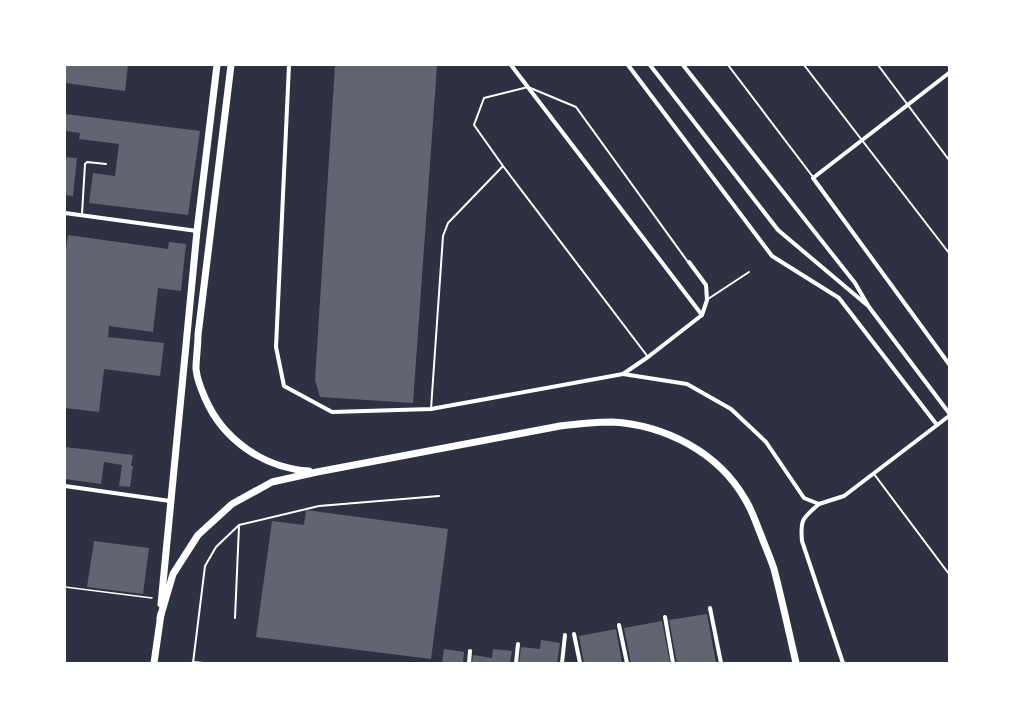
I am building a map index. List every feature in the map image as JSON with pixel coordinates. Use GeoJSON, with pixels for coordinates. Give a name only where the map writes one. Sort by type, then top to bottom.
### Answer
{"type":"FeatureCollection","features":[{"type":"Feature","properties":{"kind":"main road"},"geometry":{"type":"LineString","coordinates":[[154,663],[162,599],[170,501],[197,231],[217,65]]}},
{"type":"Feature","properties":{"kind":"main road"},"geometry":{"type":"LineString","coordinates":[[231,65],[198,335],[196,369],[201,388],[208,405],[218,422],[245,449],[280,466],[317,472]]}},
{"type":"Feature","properties":{"kind":"main road"},"geometry":{"type":"LineString","coordinates":[[160,618],[174,574],[198,535],[232,504],[272,482],[317,472],[560,426],[580,423],[611,422],[631,424],[654,429],[688,444],[706,455],[721,467],[737,486],[753,513],[773,568],[796,663]]}},
{"type":"Feature","properties":{"kind":"street"},"geometry":{"type":"LineString","coordinates":[[289,65],[276,347],[284,386],[332,412],[431,409],[623,374],[687,384],[731,409],[766,442],[804,498],[819,504]]}},
{"type":"Feature","properties":{"kind":"street"},"geometry":{"type":"LineString","coordinates":[[511,65],[702,315]]}},
{"type":"Feature","properties":{"kind":"street"},"geometry":{"type":"LineString","coordinates":[[628,65],[772,256],[839,298],[937,425]]}},
{"type":"Feature","properties":{"kind":"street"},"geometry":{"type":"LineString","coordinates":[[650,65],[778,230],[869,307]]}},
{"type":"Feature","properties":{"kind":"street"},"geometry":{"type":"LineString","coordinates":[[683,65],[855,283],[869,307],[949,414],[937,425],[844,496],[819,504],[805,517],[803,521],[801,526],[802,541],[843,663]]}},
{"type":"Feature","properties":{"kind":"street"},"geometry":{"type":"LineString","coordinates":[[949,73],[813,178],[949,364]]}},
{"type":"Feature","properties":{"kind":"street"},"geometry":{"type":"LineString","coordinates":[[65,213],[197,231]]}},
{"type":"Feature","properties":{"kind":"street"},"geometry":{"type":"LineString","coordinates":[[623,374],[648,357],[702,315],[707,300],[706,286],[689,262]]}},
{"type":"Feature","properties":{"kind":"street"},"geometry":{"type":"LineString","coordinates":[[65,486],[170,501]]}},
{"type":"Feature","properties":{"kind":"street"},"geometry":{"type":"LineString","coordinates":[[710,608],[721,663]]}},
{"type":"Feature","properties":{"kind":"street"},"geometry":{"type":"LineString","coordinates":[[665,617],[673,663]]}},
{"type":"Feature","properties":{"kind":"street"},"geometry":{"type":"LineString","coordinates":[[620,625],[627,663]]}},
{"type":"Feature","properties":{"kind":"street"},"geometry":{"type":"LineString","coordinates":[[574,634],[580,663]]}},
{"type":"Feature","properties":{"kind":"street"},"geometry":{"type":"LineString","coordinates":[[562,663],[565,636]]}},
{"type":"Feature","properties":{"kind":"street"},"geometry":{"type":"LineString","coordinates":[[516,663],[518,644]]}},
{"type":"Feature","properties":{"kind":"street"},"geometry":{"type":"LineString","coordinates":[[469,663],[470,651]]}},
{"type":"Feature","properties":{"kind":"lane"},"geometry":{"type":"LineString","coordinates":[[728,65],[813,178]]}},
{"type":"Feature","properties":{"kind":"lane"},"geometry":{"type":"LineString","coordinates":[[804,65],[949,253]]}},
{"type":"Feature","properties":{"kind":"lane"},"geometry":{"type":"LineString","coordinates":[[878,65],[949,160]]}},
{"type":"Feature","properties":{"kind":"lane"},"geometry":{"type":"LineString","coordinates":[[648,357],[503,166],[474,125],[484,98],[528,87],[576,107],[689,262]]}},
{"type":"Feature","properties":{"kind":"lane"},"geometry":{"type":"LineString","coordinates":[[82,215],[85,164],[87,162],[106,164]]}},
{"type":"Feature","properties":{"kind":"lane"},"geometry":{"type":"LineString","coordinates":[[431,409],[443,236],[448,222],[503,166]]}},
{"type":"Feature","properties":{"kind":"lane"},"geometry":{"type":"LineString","coordinates":[[707,300],[749,272]]}},
{"type":"Feature","properties":{"kind":"lane"},"geometry":{"type":"LineString","coordinates":[[873,473],[949,574]]}},
{"type":"Feature","properties":{"kind":"lane"},"geometry":{"type":"LineString","coordinates":[[204,663],[193,662],[205,566],[216,547],[239,525],[319,506],[439,496]]}},
{"type":"Feature","properties":{"kind":"lane"},"geometry":{"type":"LineString","coordinates":[[235,618],[239,525]]}},
{"type":"Feature","properties":{"kind":"path"},"geometry":{"type":"LineString","coordinates":[[65,587],[162,599]]}},
{"type":"Feature","properties":{"kind":"building"},"geometry":{"type":"Polygon","coordinates":[[[65,65],[128,65],[125,91],[65,83],[65,65]]]}},
{"type":"Feature","properties":{"kind":"building"},"geometry":{"type":"Polygon","coordinates":[[[335,65],[437,65],[413,403],[320,397],[315,380],[335,65]]]}},
{"type":"Feature","properties":{"kind":"building"},"geometry":{"type":"Polygon","coordinates":[[[65,114],[200,131],[188,215],[89,203],[93,173],[115,176],[119,144],[79,139],[80,133],[65,131],[65,114]]]}},
{"type":"Feature","properties":{"kind":"building"},"geometry":{"type":"Polygon","coordinates":[[[65,157],[77,158],[73,196],[65,195],[65,157]]]}},
{"type":"Feature","properties":{"kind":"building"},"geometry":{"type":"Polygon","coordinates":[[[68,235],[168,249],[169,242],[186,244],[181,291],[158,288],[153,332],[109,326],[108,337],[164,343],[160,376],[104,369],[99,412],[65,408],[65,254],[68,235]]]}},
{"type":"Feature","properties":{"kind":"building"},"geometry":{"type":"Polygon","coordinates":[[[65,447],[133,455],[130,487],[119,486],[122,465],[104,462],[101,484],[65,479],[65,447]]]}},
{"type":"Feature","properties":{"kind":"building"},"geometry":{"type":"Polygon","coordinates":[[[306,510],[448,529],[431,659],[256,637],[272,521],[304,525],[306,510]]]}},
{"type":"Feature","properties":{"kind":"building"},"geometry":{"type":"Polygon","coordinates":[[[94,541],[149,548],[143,594],[87,587],[94,541]]]}},
{"type":"Feature","properties":{"kind":"building"},"geometry":{"type":"Polygon","coordinates":[[[707,614],[716,663],[677,663],[669,620],[707,614]]]}},
{"type":"Feature","properties":{"kind":"building"},"geometry":{"type":"Polygon","coordinates":[[[662,621],[670,663],[631,663],[624,628],[662,621]]]}},
{"type":"Feature","properties":{"kind":"building"},"geometry":{"type":"Polygon","coordinates":[[[616,629],[622,663],[584,663],[579,636],[616,629]]]}},
{"type":"Feature","properties":{"kind":"building"},"geometry":{"type":"Polygon","coordinates":[[[541,640],[560,643],[557,663],[519,663],[521,647],[540,649],[541,640]]]}},
{"type":"Feature","properties":{"kind":"building"},"geometry":{"type":"Polygon","coordinates":[[[444,649],[464,652],[463,663],[442,663],[444,649]]]}},
{"type":"Feature","properties":{"kind":"building"},"geometry":{"type":"Polygon","coordinates":[[[493,649],[512,651],[510,663],[472,663],[473,655],[492,658],[493,649]]]}}]}
